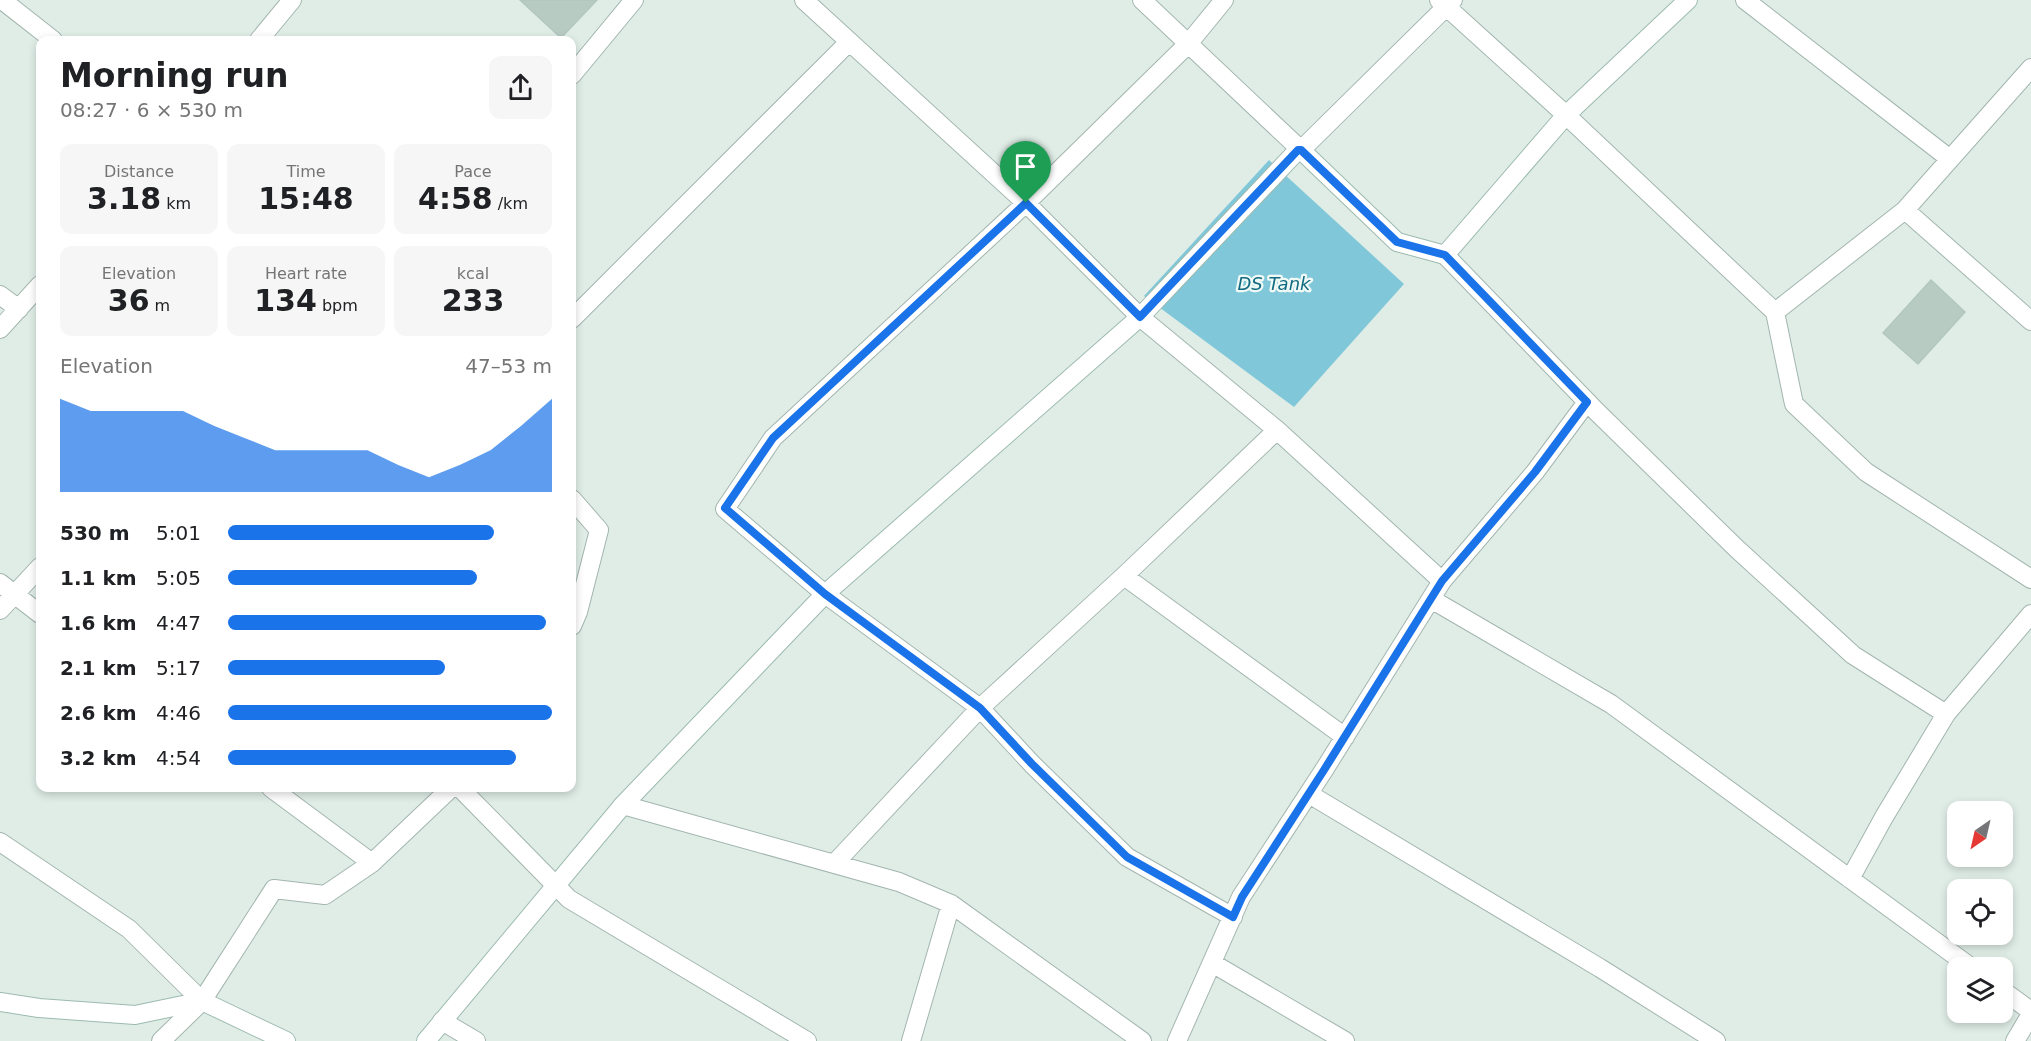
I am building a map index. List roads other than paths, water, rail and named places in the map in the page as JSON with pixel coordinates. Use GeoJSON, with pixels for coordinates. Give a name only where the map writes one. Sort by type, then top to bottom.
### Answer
{"type":"FeatureCollection","features":[{"type":"Feature","properties":{"kind":"street"},"geometry":{"type":"LineString","coordinates":[[2,0],[47,36]]}},
{"type":"Feature","properties":{"kind":"street"},"geometry":{"type":"LineString","coordinates":[[262,36],[292,0]]}},
{"type":"Feature","properties":{"kind":"street"},"geometry":{"type":"LineString","coordinates":[[576,70],[634,0]]}},
{"type":"Feature","properties":{"kind":"street"},"geometry":{"type":"LineString","coordinates":[[804,0],[1026,203],[1140,317],[1277,430],[1442,581]]}},
{"type":"Feature","properties":{"kind":"street"},"geometry":{"type":"LineString","coordinates":[[1142,0],[1397,242],[1445,255],[1587,402],[1736,548],[1853,655],[1946,714]]}},
{"type":"Feature","properties":{"kind":"street"},"geometry":{"type":"LineString","coordinates":[[1224,0],[1188,44],[1026,203],[773,438],[725,508],[825,594],[980,708],[1032,764],[1127,857],[1233,917]]}},
{"type":"Feature","properties":{"kind":"street"},"geometry":{"type":"LineString","coordinates":[[1445,255],[1566,115],[1688,0]]}},
{"type":"Feature","properties":{"kind":"street"},"geometry":{"type":"LineString","coordinates":[[1745,0],[1950,159]]}},
{"type":"Feature","properties":{"kind":"street"},"geometry":{"type":"LineString","coordinates":[[426,1041],[623,805],[825,594],[1140,317],[1298,150],[1301,150],[1446,2],[1775,312],[1794,404],[1866,472],[2031,579]]}},
{"type":"Feature","properties":{"kind":"street"},"geometry":{"type":"LineString","coordinates":[[576,315],[849,42]]}},
{"type":"Feature","properties":{"kind":"street"},"geometry":{"type":"LineString","coordinates":[[1775,312],[1905,210],[2031,68]]}},
{"type":"Feature","properties":{"kind":"street"},"geometry":{"type":"LineString","coordinates":[[1905,210],[2031,321]]}},
{"type":"Feature","properties":{"kind":"street"},"geometry":{"type":"LineString","coordinates":[[0,329],[36,290]]}},
{"type":"Feature","properties":{"kind":"street"},"geometry":{"type":"LineString","coordinates":[[0,295],[19,309]]}},
{"type":"Feature","properties":{"kind":"street"},"geometry":{"type":"LineString","coordinates":[[1177,1041],[1242,897],[1442,581],[1535,472],[1587,402]]}},
{"type":"Feature","properties":{"kind":"street"},"geometry":{"type":"LineString","coordinates":[[834,864],[980,708],[1124,576],[1277,430]]}},
{"type":"Feature","properties":{"kind":"street"},"geometry":{"type":"LineString","coordinates":[[576,504],[599,531],[576,617]]}},
{"type":"Feature","properties":{"kind":"street"},"geometry":{"type":"LineString","coordinates":[[0,610],[7,589],[36,570]]}},
{"type":"Feature","properties":{"kind":"street"},"geometry":{"type":"LineString","coordinates":[[1124,576],[1345,737]]}},
{"type":"Feature","properties":{"kind":"street"},"geometry":{"type":"LineString","coordinates":[[7,589],[36,611]]}},
{"type":"Feature","properties":{"kind":"street"},"geometry":{"type":"LineString","coordinates":[[1431,599],[1611,704],[1957,957]]}},
{"type":"Feature","properties":{"kind":"street"},"geometry":{"type":"LineString","coordinates":[[1850,879],[1946,714],[2031,614]]}},
{"type":"Feature","properties":{"kind":"street"},"geometry":{"type":"LineString","coordinates":[[276,792],[372,863]]}},
{"type":"Feature","properties":{"kind":"street"},"geometry":{"type":"LineString","coordinates":[[161,1041],[202,1001],[274,889],[325,895],[372,863],[447,792]]}},
{"type":"Feature","properties":{"kind":"street"},"geometry":{"type":"LineString","coordinates":[[464,792],[569,899],[807,1041]]}},
{"type":"Feature","properties":{"kind":"street"},"geometry":{"type":"LineString","coordinates":[[1309,794],[1600,968],[1716,1041]]}},
{"type":"Feature","properties":{"kind":"street"},"geometry":{"type":"LineString","coordinates":[[623,805],[899,882],[951,904],[1142,1041]]}},
{"type":"Feature","properties":{"kind":"street"},"geometry":{"type":"LineString","coordinates":[[0,842],[129,929],[202,1001],[286,1041]]}},
{"type":"Feature","properties":{"kind":"street"},"geometry":{"type":"LineString","coordinates":[[911,1041],[951,904]]}},
{"type":"Feature","properties":{"kind":"street"},"geometry":{"type":"LineString","coordinates":[[1212,963],[1345,1041]]}},
{"type":"Feature","properties":{"kind":"street"},"geometry":{"type":"LineString","coordinates":[[2013,998],[2031,1012],[2015,1041]]}},
{"type":"Feature","properties":{"kind":"street"},"geometry":{"type":"LineString","coordinates":[[0,1002],[39,1008],[135,1016],[202,1001]]}},
{"type":"Feature","properties":{"kind":"street"},"geometry":{"type":"LineString","coordinates":[[442,1021],[476,1041]]}},
{"type":"Feature","properties":{"kind":"water","name":"DS Tank"},"geometry":{"type":"Polygon","coordinates":[[[1269,160],[1404,284],[1294,407],[1144,296],[1269,160]]]}}]}
